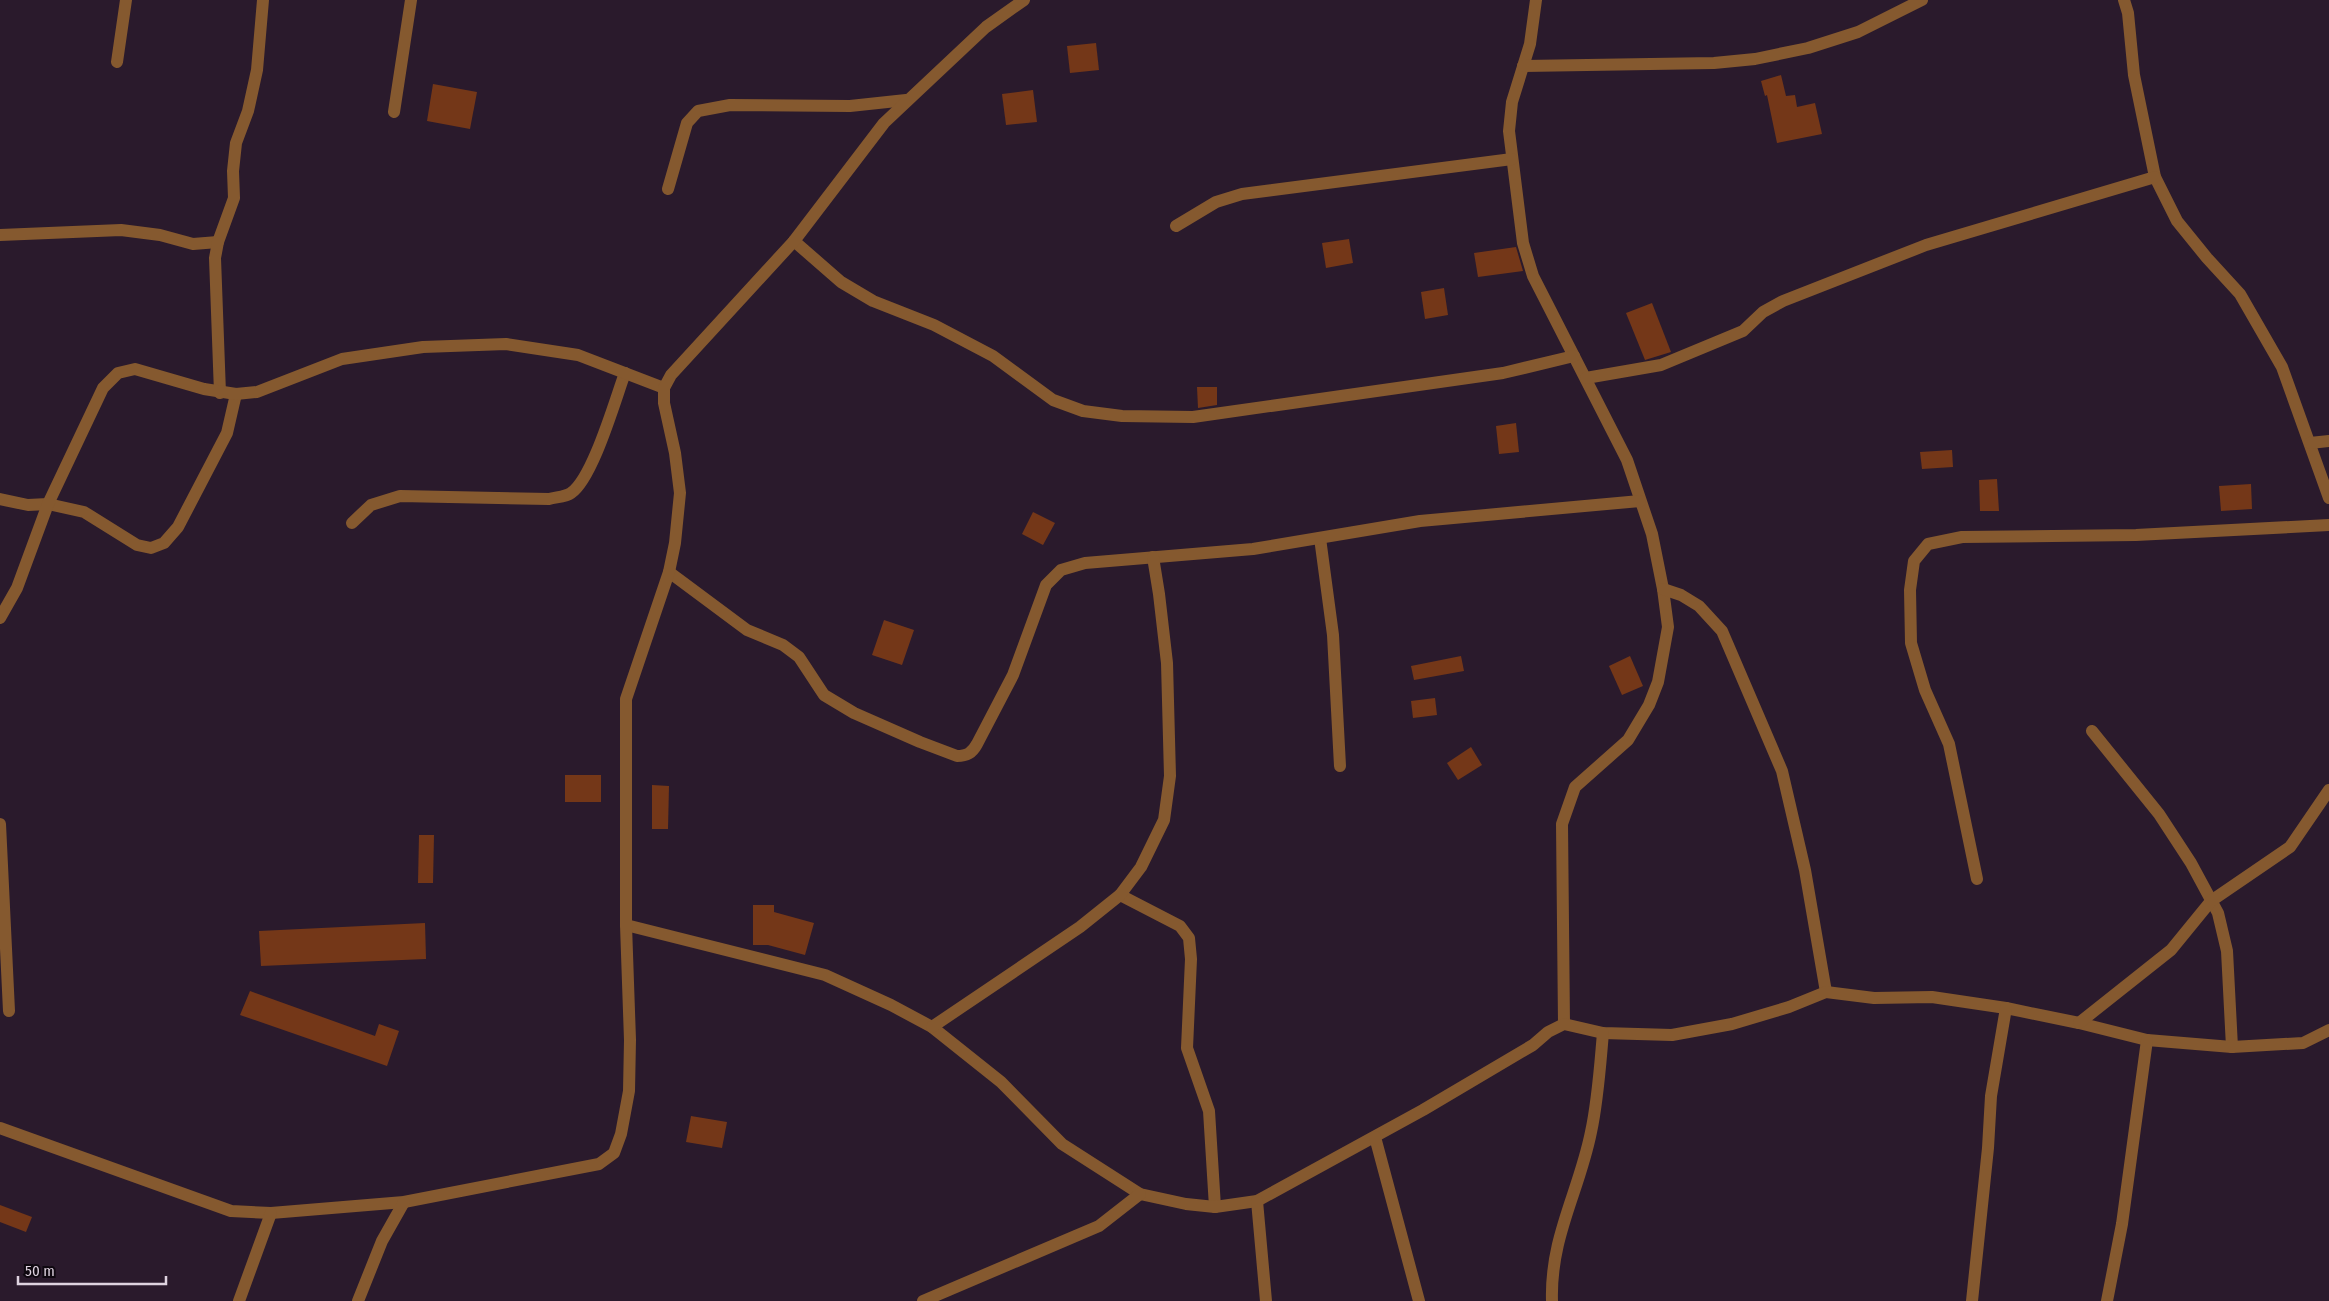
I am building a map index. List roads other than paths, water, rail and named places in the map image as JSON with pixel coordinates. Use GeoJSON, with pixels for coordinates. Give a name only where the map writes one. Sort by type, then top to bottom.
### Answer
{"type":"FeatureCollection","features":[{"type":"Feature","properties":{"kind":"street"},"geometry":{"type":"LineString","coordinates":[[117,62],[126,0]]}},
{"type":"Feature","properties":{"kind":"street"},"geometry":{"type":"LineString","coordinates":[[220,393],[215,258],[218,242],[234,198],[233,171],[236,143],[248,111],[257,70],[262,0]]}},
{"type":"Feature","properties":{"kind":"street"},"geometry":{"type":"LineString","coordinates":[[394,112],[411,0]]}},
{"type":"Feature","properties":{"kind":"street"},"geometry":{"type":"LineString","coordinates":[[0,1128],[231,1211],[271,1213],[404,1202],[599,1164],[614,1153],[621,1134],[629,1091],[630,1040],[626,925],[626,699],[669,572],[675,543],[680,493],[676,453],[664,403],[664,388],[671,375],[794,241],[884,122],[986,27],[1024,0]]}},
{"type":"Feature","properties":{"kind":"street"},"geometry":{"type":"LineString","coordinates":[[1536,0],[1530,44],[1512,102],[1509,131],[1525,251],[1533,276],[1627,460],[1652,534],[1663,589],[1668,627],[1658,682],[1649,706],[1628,740],[1575,787],[1562,824],[1564,1024]]}},
{"type":"Feature","properties":{"kind":"street"},"geometry":{"type":"LineString","coordinates":[[1523,66],[1714,63],[1755,59],[1808,48],[1858,32],[1922,0]]}},
{"type":"Feature","properties":{"kind":"street"},"geometry":{"type":"LineString","coordinates":[[2124,0],[2128,13],[2134,75],[2154,178],[2177,221],[2244,302],[2282,367],[2329,498]]}},
{"type":"Feature","properties":{"kind":"street"},"geometry":{"type":"LineString","coordinates":[[668,189],[687,124],[698,111],[730,105],[850,106],[906,100]]}},
{"type":"Feature","properties":{"kind":"street"},"geometry":{"type":"LineString","coordinates":[[1176,226],[1216,202],[1242,194],[1512,159]]}},
{"type":"Feature","properties":{"kind":"street"},"geometry":{"type":"LineString","coordinates":[[1586,378],[1661,364],[1743,331],[1763,312],[1783,302],[1926,246],[2154,178]]}},
{"type":"Feature","properties":{"kind":"street"},"geometry":{"type":"LineString","coordinates":[[0,235],[121,230],[160,235],[193,244],[218,242]]}},
{"type":"Feature","properties":{"kind":"street"},"geometry":{"type":"LineString","coordinates":[[794,241],[842,282],[873,301],[934,325],[993,356],[1053,400],[1083,411],[1122,416],[1193,417],[1484,376],[1574,356]]}},
{"type":"Feature","properties":{"kind":"street"},"geometry":{"type":"LineString","coordinates":[[0,618],[17,588],[48,504],[103,388],[118,373],[135,369],[220,393],[236,394],[257,392],[342,359],[423,347],[506,344],[578,355],[664,388]]}},
{"type":"Feature","properties":{"kind":"street"},"geometry":{"type":"LineString","coordinates":[[352,523],[371,505],[400,496],[549,499],[570,494],[582,484],[595,455],[625,373]]}},
{"type":"Feature","properties":{"kind":"street"},"geometry":{"type":"LineString","coordinates":[[0,499],[28,505],[48,504],[84,512],[137,545],[151,548],[164,543],[178,526],[227,433],[236,394]]}},
{"type":"Feature","properties":{"kind":"street"},"geometry":{"type":"LineString","coordinates":[[2310,443],[2329,441]]}},
{"type":"Feature","properties":{"kind":"street"},"geometry":{"type":"LineString","coordinates":[[669,572],[747,630],[783,645],[800,657],[824,695],[854,713],[957,756],[972,753],[978,744],[1013,674],[1046,585],[1062,570],[1084,563],[1254,549],[1420,521],[1640,501]]}},
{"type":"Feature","properties":{"kind":"street"},"geometry":{"type":"LineString","coordinates":[[1976,878],[1948,744],[1926,690],[1911,643],[1910,590],[1914,561],[1928,544],[1962,537],[2136,535],[2329,525]]}},
{"type":"Feature","properties":{"kind":"street"},"geometry":{"type":"LineString","coordinates":[[1320,538],[1332,634],[1340,766]]}},
{"type":"Feature","properties":{"kind":"street"},"geometry":{"type":"LineString","coordinates":[[932,1027],[1080,927],[1120,895],[1140,867],[1164,820],[1170,776],[1166,664],[1159,594],[1153,558]]}},
{"type":"Feature","properties":{"kind":"street"},"geometry":{"type":"LineString","coordinates":[[1663,589],[1681,595],[1699,606],[1722,631],[1782,770],[1805,870],[1826,992]]}},
{"type":"Feature","properties":{"kind":"street"},"geometry":{"type":"LineString","coordinates":[[2092,731],[2159,814],[2191,863],[2218,913],[2227,951],[2232,1047]]}},
{"type":"Feature","properties":{"kind":"street"},"geometry":{"type":"LineString","coordinates":[[2079,1023],[2171,950],[2211,901],[2290,847],[2329,790]]}},
{"type":"Feature","properties":{"kind":"street"},"geometry":{"type":"LineString","coordinates":[[0,824],[9,1011]]}},
{"type":"Feature","properties":{"kind":"street"},"geometry":{"type":"LineString","coordinates":[[1120,895],[1180,926],[1189,938],[1187,1048],[1208,1111],[1215,1207]]}},
{"type":"Feature","properties":{"kind":"street"},"geometry":{"type":"LineString","coordinates":[[626,925],[824,975],[932,1027],[1001,1082],[1062,1144],[1140,1194],[1186,1204],[1215,1207],[1257,1201],[1374,1137],[1533,1045],[1548,1032],[1564,1024],[1603,1033],[1672,1035],[1732,1024],[1789,1007],[1826,992],[1874,998],[1932,997],[2006,1008],[2079,1023],[2147,1040],[2232,1047],[2303,1043],[2329,1030]]}},
{"type":"Feature","properties":{"kind":"street"},"geometry":{"type":"LineString","coordinates":[[1972,1301],[1988,1148],[1990,1096],[2006,1008]]}},
{"type":"Feature","properties":{"kind":"street"},"geometry":{"type":"LineString","coordinates":[[1552,1301],[1551,1280],[1559,1232],[1591,1131],[1603,1033]]}},
{"type":"Feature","properties":{"kind":"street"},"geometry":{"type":"LineString","coordinates":[[2107,1301],[2122,1224],[2147,1040]]}},
{"type":"Feature","properties":{"kind":"street"},"geometry":{"type":"LineString","coordinates":[[1374,1137],[1419,1301]]}},
{"type":"Feature","properties":{"kind":"street"},"geometry":{"type":"LineString","coordinates":[[922,1301],[1099,1226],[1140,1194]]}},
{"type":"Feature","properties":{"kind":"street"},"geometry":{"type":"LineString","coordinates":[[1257,1201],[1266,1301]]}},
{"type":"Feature","properties":{"kind":"street"},"geometry":{"type":"LineString","coordinates":[[358,1301],[382,1241],[404,1202]]}},
{"type":"Feature","properties":{"kind":"street"},"geometry":{"type":"LineString","coordinates":[[239,1301],[271,1213]]}}]}
